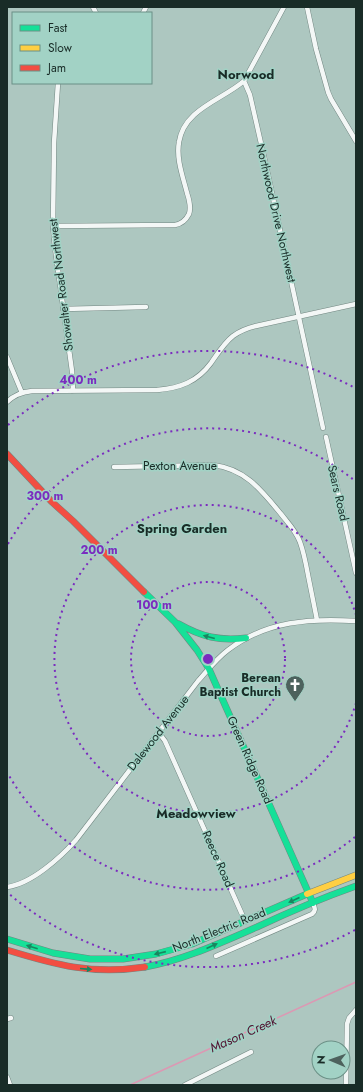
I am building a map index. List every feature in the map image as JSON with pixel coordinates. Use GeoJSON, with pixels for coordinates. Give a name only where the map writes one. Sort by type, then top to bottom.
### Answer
{"type":"FeatureCollection","features":[{"type":"Feature","properties":{"kind":"main road","name":"Green Ridge Road"},"geometry":{"type":"LineString","coordinates":[[7,454],[52,502],[175,622],[197,650],[209,669],[313,902]]}},
{"type":"Feature","properties":{"kind":"main road"},"geometry":{"type":"LineString","coordinates":[[175,622],[210,638],[228,640],[246,638]]}},
{"type":"Feature","properties":{"kind":"main road","name":"North Electric Road"},"geometry":{"type":"LineString","coordinates":[[7,939],[40,950],[90,959],[124,959],[156,954],[175,950],[192,944],[308,893],[356,875]]}},
{"type":"Feature","properties":{"kind":"main road","name":"North Electric Road"},"geometry":{"type":"LineString","coordinates":[[7,950],[70,967],[99,970],[133,968],[166,963],[186,957],[313,902],[356,886]]}},
{"type":"Feature","properties":{"kind":"street"},"geometry":{"type":"LineString","coordinates":[[53,226],[175,225],[184,222],[190,211],[179,158],[178,149],[181,133],[192,116],[244,81],[284,7]]}},
{"type":"Feature","properties":{"kind":"street"},"geometry":{"type":"LineString","coordinates":[[307,7],[316,49],[328,92],[356,141]]}},
{"type":"Feature","properties":{"kind":"street","name":"Northwood Drive Northwest"},"geometry":{"type":"LineString","coordinates":[[244,81],[250,95],[323,428]]}},
{"type":"Feature","properties":{"kind":"street","name":"Showalter Road Northwest"},"geometry":{"type":"LineString","coordinates":[[58,84],[54,143],[54,248],[72,371],[73,391]]}},
{"type":"Feature","properties":{"kind":"street"},"geometry":{"type":"LineString","coordinates":[[7,402],[16,395],[32,391],[157,390],[176,388],[189,383],[203,372],[226,343],[237,334],[256,326],[356,304]]}},
{"type":"Feature","properties":{"kind":"street"},"geometry":{"type":"LineString","coordinates":[[63,309],[146,308]]}},
{"type":"Feature","properties":{"kind":"street"},"geometry":{"type":"LineString","coordinates":[[7,357],[22,393]]}},
{"type":"Feature","properties":{"kind":"street","name":"Sears Road"},"geometry":{"type":"LineString","coordinates":[[326,437],[356,573]]}},
{"type":"Feature","properties":{"kind":"street","name":"Pexton Avenue"},"geometry":{"type":"LineString","coordinates":[[114,467],[213,465],[224,466],[249,479],[258,487],[294,530],[300,540],[317,620]]}},
{"type":"Feature","properties":{"kind":"street","name":"Dalewood Avenue"},"geometry":{"type":"LineString","coordinates":[[7,887],[22,883],[42,871],[69,848],[198,681],[227,651],[246,638],[267,629],[295,622],[317,620],[356,621]]}},
{"type":"Feature","properties":{"kind":"street","name":"Reece Road"},"geometry":{"type":"LineString","coordinates":[[159,733],[165,741],[245,921]]}},
{"type":"Feature","properties":{"kind":"street"},"geometry":{"type":"LineString","coordinates":[[216,956],[314,913],[315,909],[313,902]]}},
{"type":"Feature","properties":{"kind":"street"},"geometry":{"type":"LineString","coordinates":[[248,930],[252,940]]}},
{"type":"Feature","properties":{"kind":"street"},"geometry":{"type":"LineString","coordinates":[[346,1085],[347,1024],[349,1018],[356,1010]]}},
{"type":"Feature","properties":{"kind":"street"},"geometry":{"type":"LineString","coordinates":[[185,1085],[251,1052]]}},
{"type":"Feature","properties":{"kind":"street"},"geometry":{"type":"LineString","coordinates":[[7,1077],[10,1085]]}},
{"type":"Feature","properties":{"kind":"waterway","name":"Mason Creek"},"geometry":{"type":"LineString","coordinates":[[130,1085],[356,982]]}},
{"type":"Feature","properties":{"kind":"traffic: fast"},"geometry":{"type":"LineString","coordinates":[[144,592],[175,622],[197,650],[209,669],[313,903]]}},
{"type":"Feature","properties":{"kind":"traffic: fast"},"geometry":{"type":"LineString","coordinates":[[179,624],[195,632],[211,637],[227,639],[246,638]]}},
{"type":"Feature","properties":{"kind":"traffic: fast"},"geometry":{"type":"LineString","coordinates":[[145,967],[174,960],[202,950],[306,905],[356,886]]}},
{"type":"Feature","properties":{"kind":"traffic: fast"},"geometry":{"type":"LineString","coordinates":[[7,939],[53,953],[90,959],[123,959],[156,954],[192,944],[307,894]]}},
{"type":"Feature","properties":{"kind":"traffic: slow"},"geometry":{"type":"LineString","coordinates":[[307,894],[356,875]]}},
{"type":"Feature","properties":{"kind":"traffic: jam"},"geometry":{"type":"LineString","coordinates":[[7,454],[52,502],[144,592]]}},
{"type":"Feature","properties":{"kind":"traffic: jam"},"geometry":{"type":"LineString","coordinates":[[7,950],[74,967],[108,970],[145,967]]}},
{"type":"Feature","properties":{"kind":"place","name":"Berean Baptist Church"},"geometry":{"type":"Point","coordinates":[295,702]}},
{"type":"Feature","properties":{"kind":"district","name":"Norwood"},"geometry":{"type":"Point","coordinates":[246,74]}},
{"type":"Feature","properties":{"kind":"district","name":"Spring Garden"},"geometry":{"type":"Point","coordinates":[182,528]}},
{"type":"Feature","properties":{"kind":"district","name":"Meadowview"},"geometry":{"type":"Point","coordinates":[196,813]}}]}
